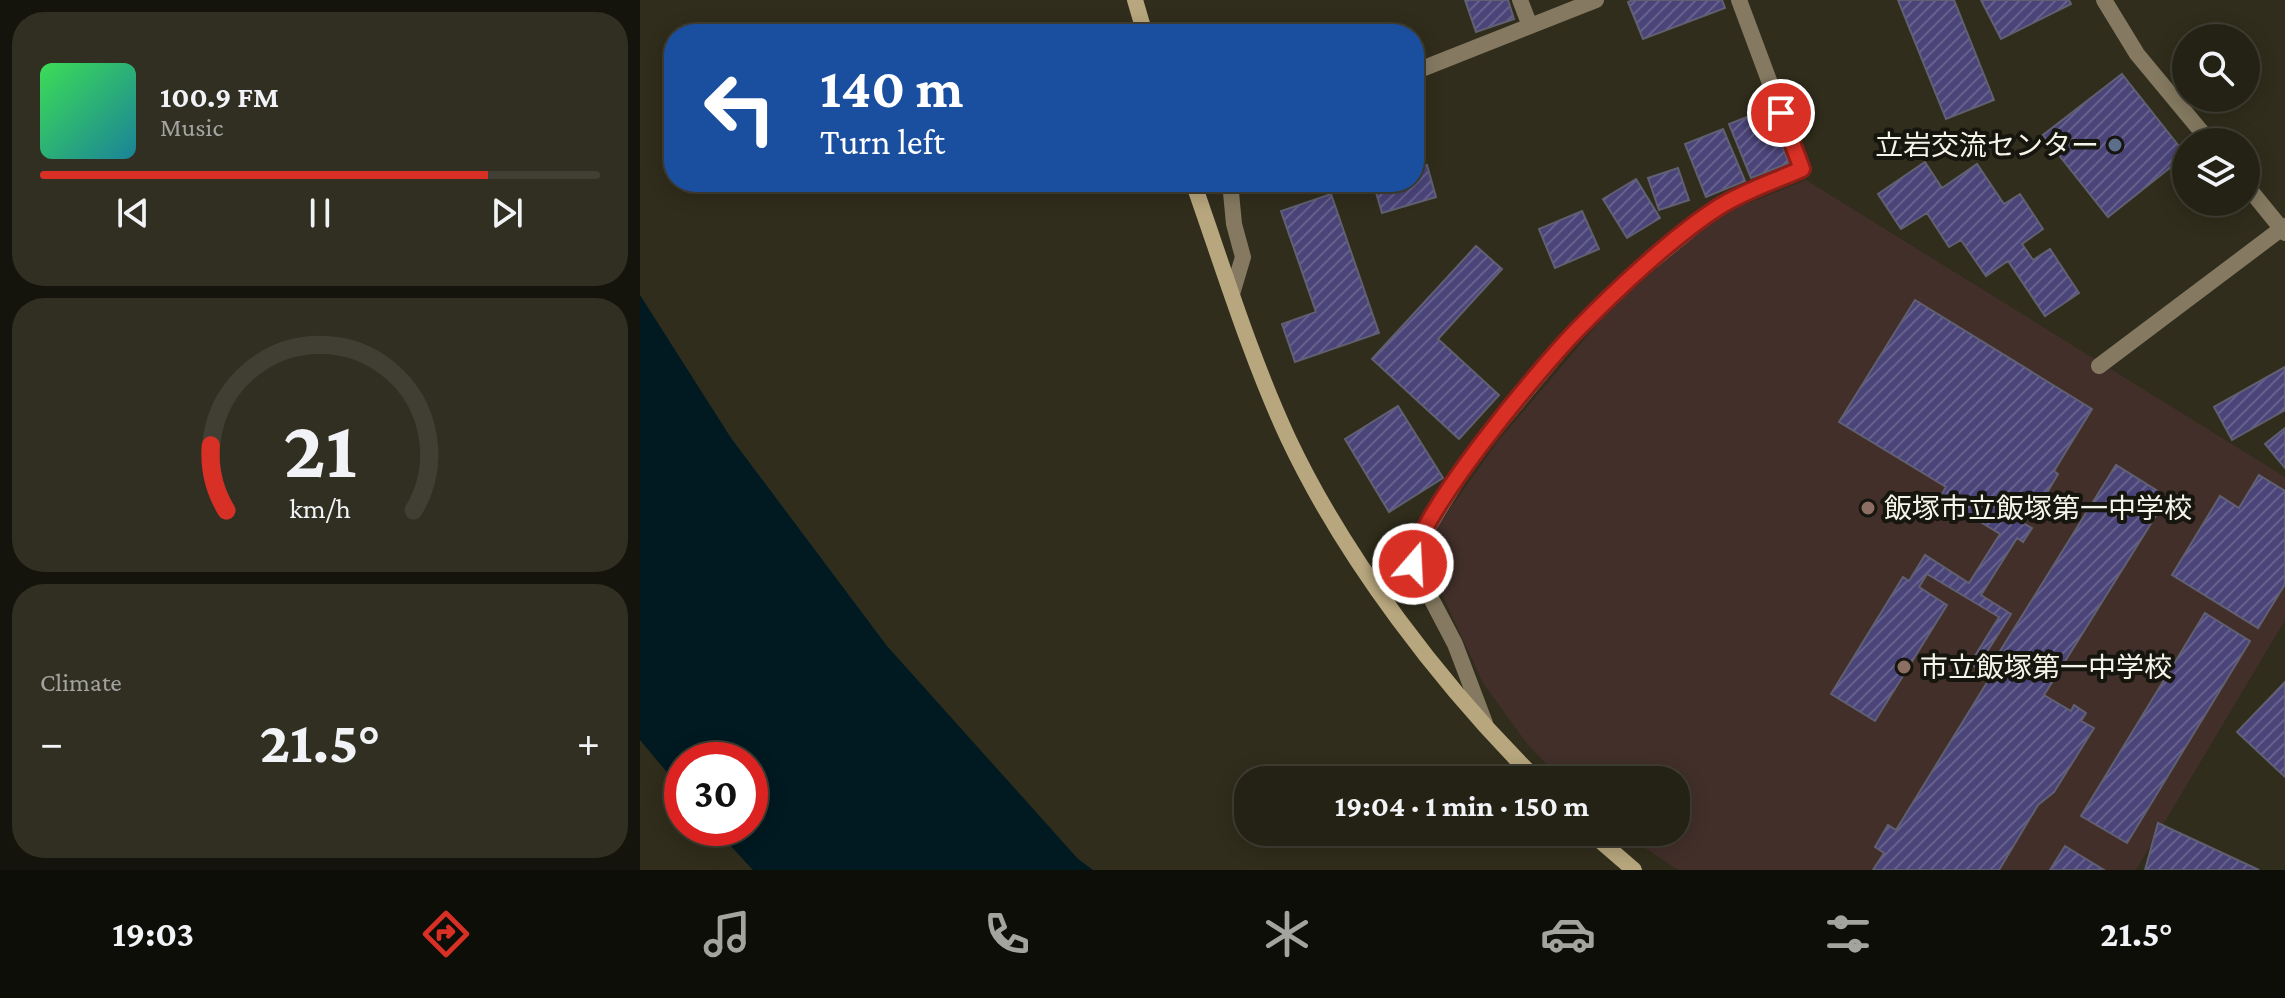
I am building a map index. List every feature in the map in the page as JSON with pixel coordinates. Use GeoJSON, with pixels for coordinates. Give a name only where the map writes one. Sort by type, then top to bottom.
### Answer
{"type":"FeatureCollection","features":[{"type":"Feature","properties":{"kind":"street"},"geometry":{"type":"LineString","coordinates":[[1135,0],[1142,24]]}},
{"type":"Feature","properties":{"kind":"street"},"geometry":{"type":"LineString","coordinates":[[1520,0],[1530,26]]}},
{"type":"Feature","properties":{"kind":"street"},"geometry":{"type":"LineString","coordinates":[[1424,68],[1596,0]]}},
{"type":"Feature","properties":{"kind":"street"},"geometry":{"type":"LineString","coordinates":[[1485,723],[1455,644],[1413,564],[1413,552],[1470,459],[1579,328],[1627,282],[1719,206],[1802,169],[1739,0]]}},
{"type":"Feature","properties":{"kind":"street"},"geometry":{"type":"LineString","coordinates":[[2104,0],[2137,54],[2198,128]]}},
{"type":"Feature","properties":{"kind":"street"},"geometry":{"type":"LineString","coordinates":[[1196,192],[1288,438],[1363,570],[1434,664],[1524,766]]}},
{"type":"Feature","properties":{"kind":"street"},"geometry":{"type":"LineString","coordinates":[[1231,192],[1234,224],[1243,257],[1232,294]]}},
{"type":"Feature","properties":{"kind":"street"},"geometry":{"type":"LineString","coordinates":[[2099,366],[2283,228],[2260,201]]}},
{"type":"Feature","properties":{"kind":"street"},"geometry":{"type":"LineString","coordinates":[[1606,846],[1634,870]]}},
{"type":"Feature","properties":{"kind":"shaded area","name":"飯塚市立飯塚第一中学校"},"geometry":{"type":"Polygon","coordinates":[[[1806,180],[2285,477],[2285,620],[2136,870],[1678,870],[1642,846],[1690,846],[1690,766],[1548,766],[1528,745],[1483,683],[1429,566],[1428,540],[1498,441],[1612,307],[1721,214],[1806,180]]]}},
{"type":"Feature","properties":{"kind":"water"},"geometry":{"type":"Polygon","coordinates":[[[640,295],[731,438],[887,646],[1078,859],[1093,870],[753,870],[731,846],[768,846],[768,742],[664,742],[664,769],[640,740],[640,295]]]}},
{"type":"Feature","properties":{"kind":"building"},"geometry":{"type":"Polygon","coordinates":[[[1465,0],[1508,0],[1514,19],[1476,32],[1465,0]]]}},
{"type":"Feature","properties":{"kind":"building"},"geometry":{"type":"Polygon","coordinates":[[[1722,0],[1725,8],[1643,39],[1628,2],[1722,0]]]}},
{"type":"Feature","properties":{"kind":"building"},"geometry":{"type":"Polygon","coordinates":[[[1898,0],[1954,0],[1994,100],[1946,119],[1898,0]]]}},
{"type":"Feature","properties":{"kind":"building"},"geometry":{"type":"Polygon","coordinates":[[[1981,0],[2069,0],[2071,4],[2001,39],[1981,0]]]}},
{"type":"Feature","properties":{"kind":"building","name":"立岩交流センター"},"geometry":{"type":"Polygon","coordinates":[[[2122,74],[2172,137],[2172,166],[2108,217],[2043,135],[2122,74]]]}},
{"type":"Feature","properties":{"kind":"building"},"geometry":{"type":"Polygon","coordinates":[[[1767,109],[1789,163],[1751,178],[1729,124],[1767,109]]]}},
{"type":"Feature","properties":{"kind":"building"},"geometry":{"type":"Polygon","coordinates":[[[1723,129],[1745,181],[1706,197],[1685,144],[1723,129]]]}},
{"type":"Feature","properties":{"kind":"building"},"geometry":{"type":"Polygon","coordinates":[[[1925,162],[1942,188],[1977,164],[2004,204],[2020,194],[2043,229],[2022,244],[2033,260],[2050,249],[2079,293],[2045,316],[2008,261],[1986,276],[1961,240],[1949,247],[1927,213],[1901,229],[1878,194],[1925,162]]]}},
{"type":"Feature","properties":{"kind":"building"},"geometry":{"type":"Polygon","coordinates":[[[1427,165],[1436,197],[1382,213],[1376,192],[1424,192],[1424,166],[1427,165]]]}},
{"type":"Feature","properties":{"kind":"building"},"geometry":{"type":"Polygon","coordinates":[[[1678,168],[1689,200],[1659,210],[1648,178],[1678,168]]]}},
{"type":"Feature","properties":{"kind":"building"},"geometry":{"type":"Polygon","coordinates":[[[1636,179],[1660,218],[1627,238],[1603,199],[1636,179]]]}},
{"type":"Feature","properties":{"kind":"building"},"geometry":{"type":"Polygon","coordinates":[[[1331,194],[1379,333],[1295,362],[1282,324],[1316,312],[1281,211],[1331,194]]]}},
{"type":"Feature","properties":{"kind":"building"},"geometry":{"type":"Polygon","coordinates":[[[1582,211],[1599,249],[1555,268],[1539,229],[1582,211]]]}},
{"type":"Feature","properties":{"kind":"building"},"geometry":{"type":"Polygon","coordinates":[[[1476,246],[1502,269],[1438,339],[1499,395],[1459,439],[1372,359],[1476,246]]]}},
{"type":"Feature","properties":{"kind":"building"},"geometry":{"type":"Polygon","coordinates":[[[1915,300],[2092,409],[2054,471],[2058,474],[2038,508],[2032,504],[2021,522],[2032,528],[2023,542],[2017,538],[1981,595],[2011,614],[1983,658],[1992,664],[2116,465],[2161,493],[2154,505],[2160,509],[2044,695],[2071,711],[2074,705],[2086,713],[2081,721],[2094,728],[2054,792],[2038,805],[1999,870],[1873,870],[1884,853],[1875,847],[1888,825],[1896,830],[1991,676],[1970,664],[1999,617],[1927,574],[1919,587],[1947,605],[1875,721],[1831,694],[1903,577],[1909,581],[1925,555],[1969,583],[2000,534],[1940,497],[1946,487],[1839,422],[1915,300]]]}},
{"type":"Feature","properties":{"kind":"building"},"geometry":{"type":"Polygon","coordinates":[[[2285,367],[2285,410],[2232,440],[2214,407],[2285,367]]]}},
{"type":"Feature","properties":{"kind":"building"},"geometry":{"type":"Polygon","coordinates":[[[1398,406],[1443,478],[1389,512],[1345,439],[1398,406]]]}},
{"type":"Feature","properties":{"kind":"building"},"geometry":{"type":"Polygon","coordinates":[[[2285,428],[2285,468],[2265,444],[2285,428]]]}},
{"type":"Feature","properties":{"kind":"building"},"geometry":{"type":"Polygon","coordinates":[[[2259,475],[2285,491],[2285,584],[2258,628],[2172,575],[2220,496],[2239,508],[2259,475]]]}},
{"type":"Feature","properties":{"kind":"building"},"geometry":{"type":"Polygon","coordinates":[[[2205,613],[2250,641],[2127,843],[2081,816],[2205,613]]]}},
{"type":"Feature","properties":{"kind":"building"},"geometry":{"type":"Polygon","coordinates":[[[2285,682],[2285,777],[2237,732],[2285,682]]]}},
{"type":"Feature","properties":{"kind":"building"},"geometry":{"type":"Polygon","coordinates":[[[2158,823],[2259,870],[2145,870],[2158,823]]]}},
{"type":"Feature","properties":{"kind":"building"},"geometry":{"type":"Polygon","coordinates":[[[2065,846],[2104,870],[2050,870],[2065,846]]]}},
{"type":"Feature","properties":{"kind":"place","name":"立岩交流センター"},"geometry":{"type":"Point","coordinates":[2115,145]}},
{"type":"Feature","properties":{"kind":"place","name":"飯塚市立飯塚第一中学校"},"geometry":{"type":"Point","coordinates":[1868,508]}},
{"type":"Feature","properties":{"kind":"place","name":"市立飯塚第一中学校"},"geometry":{"type":"Point","coordinates":[1904,667]}},
{"type":"Feature","properties":{"kind":"route"},"geometry":{"type":"LineString","coordinates":[[1413,564],[1413,552],[1422,533],[1470,459],[1579,328],[1627,282],[1719,206],[1802,169],[1781,113]]}}]}
